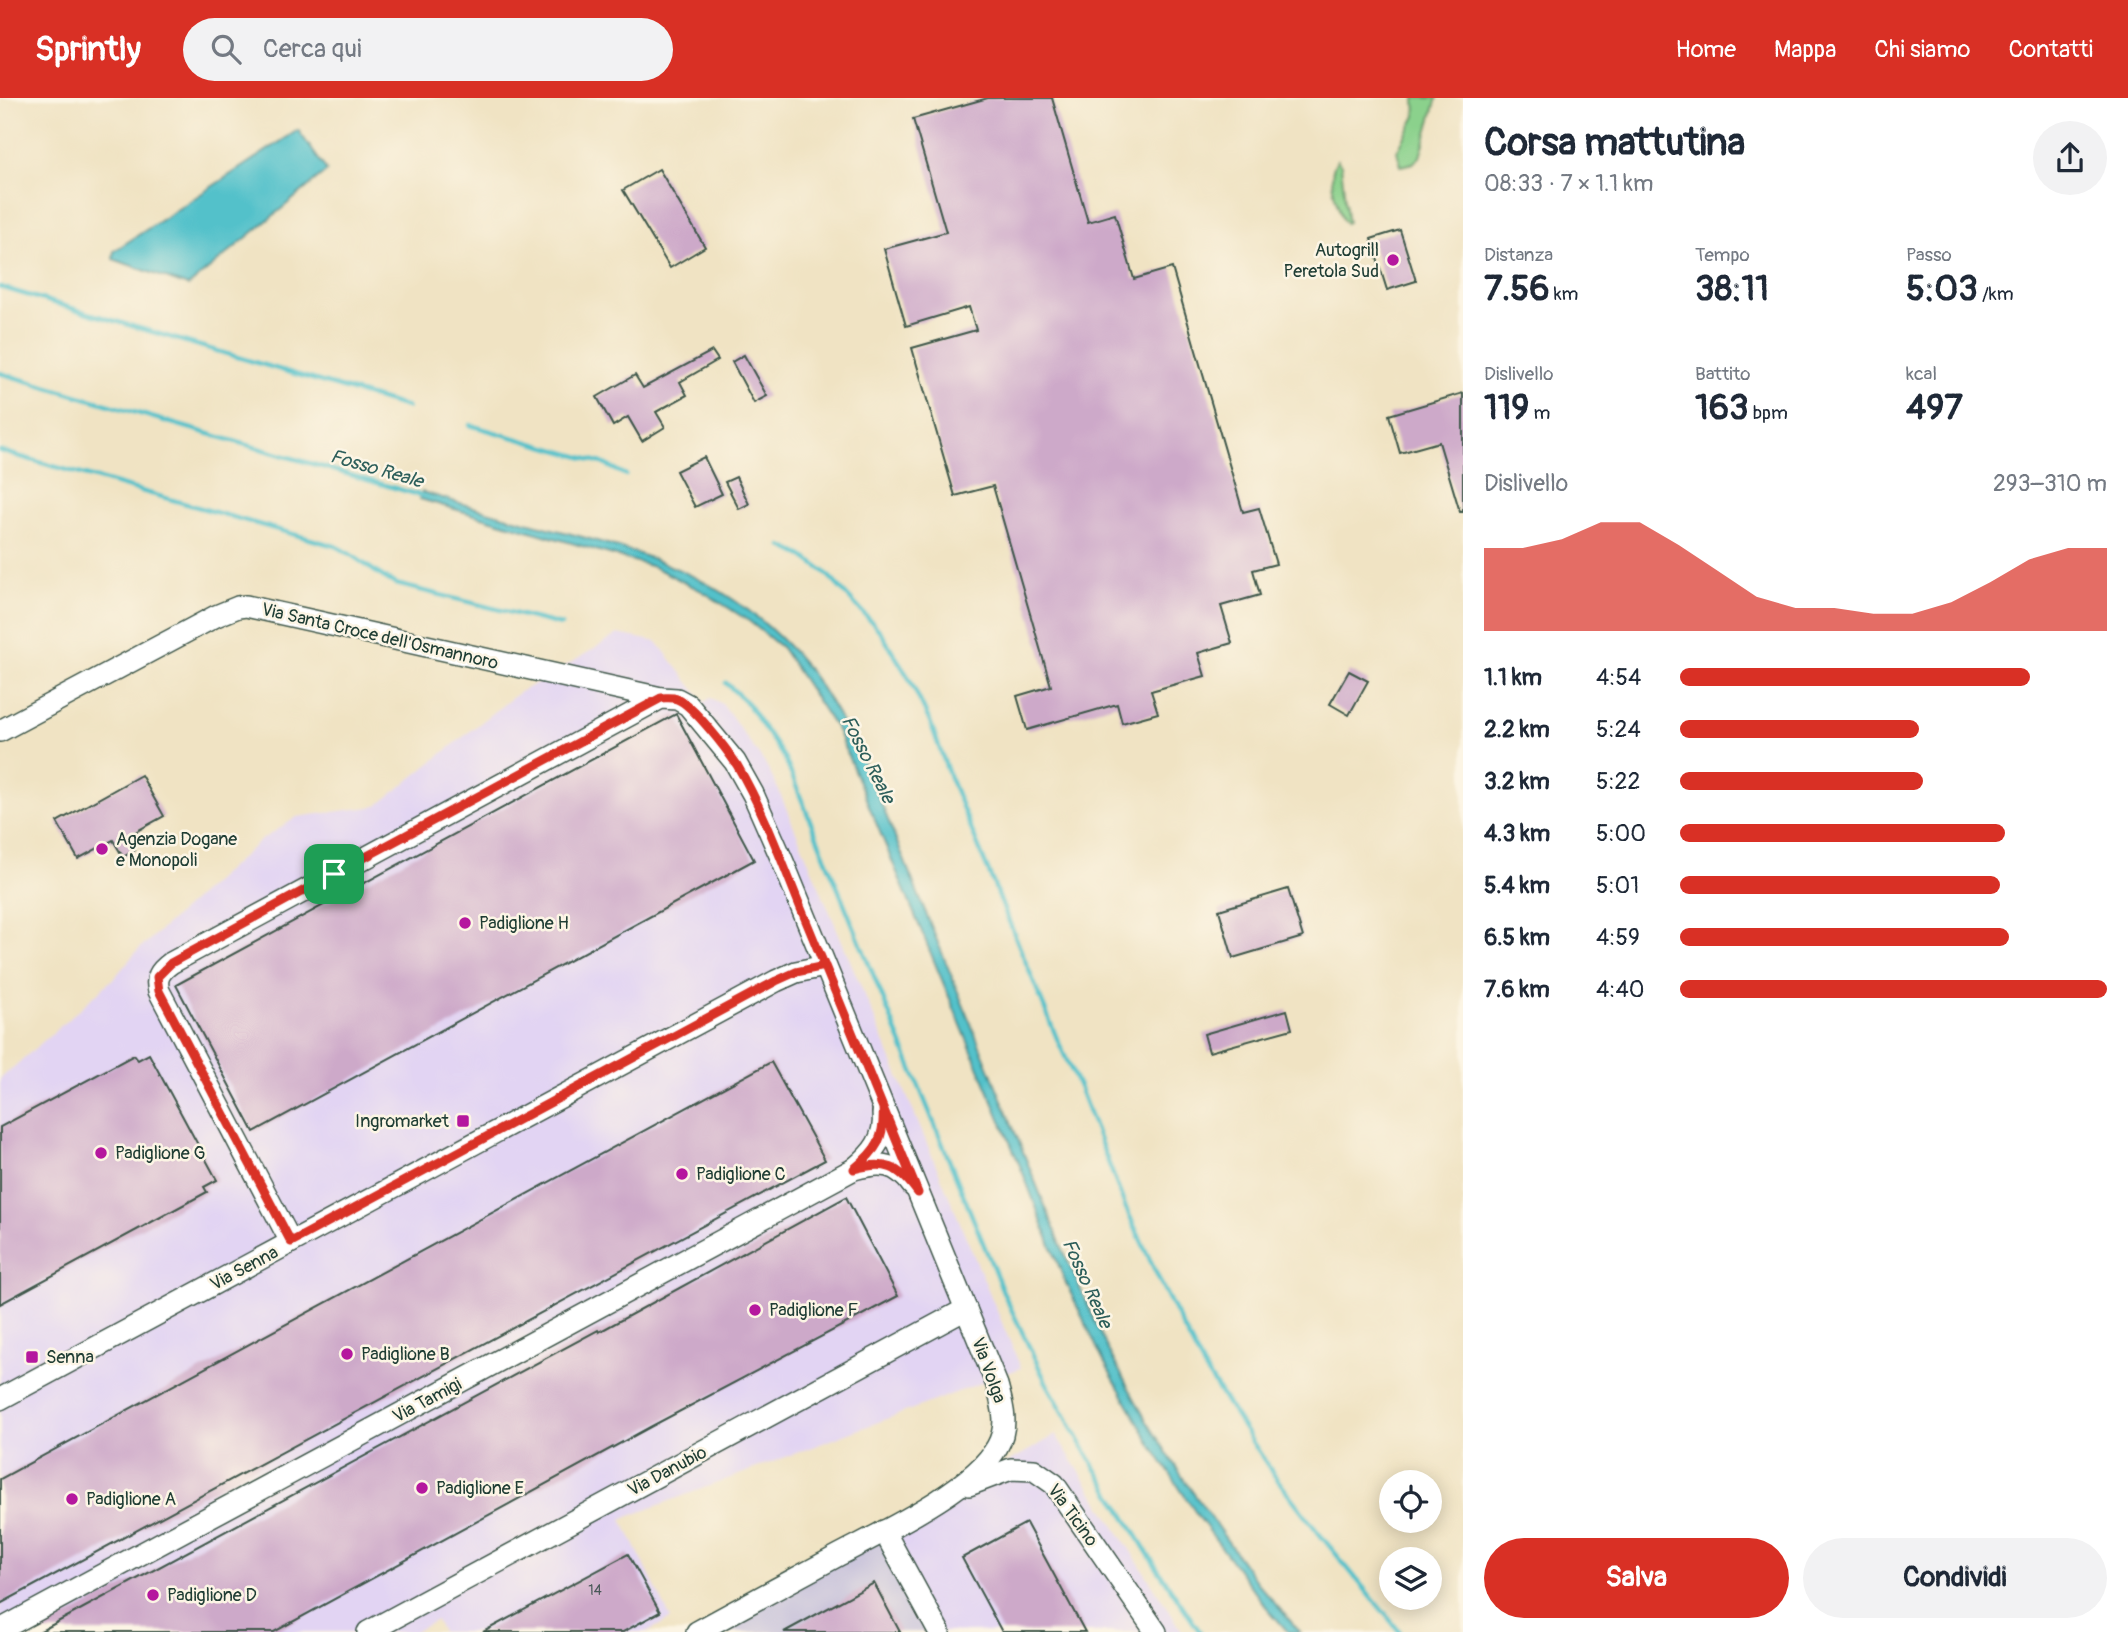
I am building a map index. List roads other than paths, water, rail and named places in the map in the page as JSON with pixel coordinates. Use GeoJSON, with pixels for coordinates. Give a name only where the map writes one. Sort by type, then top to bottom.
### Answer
{"type":"FeatureCollection","features":[{"type":"Feature","properties":{"kind":"street","name":"Via Santa Croce dell'Osmannoro"},"geometry":{"type":"LineString","coordinates":[[0,731],[216,615],[246,606],[661,698],[677,699],[688,705],[735,762],[753,794],[825,966]]}},
{"type":"Feature","properties":{"kind":"street"},"geometry":{"type":"LineString","coordinates":[[291,1242],[186,1044],[156,984],[157,977],[165,967],[661,698]]}},
{"type":"Feature","properties":{"kind":"street","name":"Via Volga"},"geometry":{"type":"LineString","coordinates":[[697,1632],[954,1490],[991,1456],[998,1446],[1005,1423],[997,1385],[825,966]]}},
{"type":"Feature","properties":{"kind":"street","name":"Via Senna"},"geometry":{"type":"LineString","coordinates":[[0,1399],[776,981],[796,972],[825,966]]}},
{"type":"Feature","properties":{"kind":"street","name":"Via Tamigi"},"geometry":{"type":"LineString","coordinates":[[0,1630],[854,1169],[867,1158],[881,1139],[884,1129],[883,1108]]}},
{"type":"Feature","properties":{"kind":"street","name":"Via Tamigi"},"geometry":{"type":"LineString","coordinates":[[854,1169],[871,1164],[891,1167],[908,1179],[918,1193]]}},
{"type":"Feature","properties":{"kind":"street","name":"Via Danubio"},"geometry":{"type":"LineString","coordinates":[[368,1632],[966,1309]]}},
{"type":"Feature","properties":{"kind":"street","name":"Via Ticino"},"geometry":{"type":"LineString","coordinates":[[954,1490],[1011,1469],[1034,1470],[1054,1484],[1156,1632]]}},
{"type":"Feature","properties":{"kind":"street"},"geometry":{"type":"LineString","coordinates":[[884,1531],[939,1632]]}},
{"type":"Feature","properties":{"kind":"water"},"geometry":{"type":"Polygon","coordinates":[[[298,130],[327,171],[188,286],[113,259],[114,251],[298,130]]]}},
{"type":"Feature","properties":{"kind":"water"},"geometry":{"type":"Polygon","coordinates":[[[422,492],[614,546],[678,569],[737,602],[765,624],[792,650],[815,678],[868,771],[1065,1255],[1107,1348],[1146,1420],[1185,1481],[1258,1584],[1300,1632],[1288,1632],[1198,1516],[1151,1445],[1103,1360],[1064,1279],[1023,1173],[838,732],[782,648],[749,621],[702,591],[654,567],[420,499],[422,492]]]}},
{"type":"Feature","properties":{"kind":"waterway"},"geometry":{"type":"LineString","coordinates":[[0,287],[407,407]]}},
{"type":"Feature","properties":{"kind":"waterway","name":"Fosso Reale"},"geometry":{"type":"LineString","coordinates":[[0,373],[426,497]]}},
{"type":"Feature","properties":{"kind":"waterway"},"geometry":{"type":"LineString","coordinates":[[470,425],[602,463],[626,475]]}},
{"type":"Feature","properties":{"kind":"waterway"},"geometry":{"type":"LineString","coordinates":[[0,451],[335,546],[396,584],[561,625]]}},
{"type":"Feature","properties":{"kind":"waterway"},"geometry":{"type":"LineString","coordinates":[[782,546],[803,556],[825,572],[880,631],[910,680],[931,724],[949,775],[1080,1089],[1125,1206],[1204,1368],[1274,1475],[1400,1632]]}},
{"type":"Feature","properties":{"kind":"waterway"},"geometry":{"type":"LineString","coordinates":[[726,683],[747,703],[785,759],[1004,1294],[1046,1382],[1094,1466],[1200,1632]]}},
{"type":"Feature","properties":{"kind":"place","name":"Autogrill Peretola Sud"},"geometry":{"type":"Point","coordinates":[1393,260]}},
{"type":"Feature","properties":{"kind":"place","name":"Agenzia Dogane e Monopoli"},"geometry":{"type":"Point","coordinates":[102,849]}},
{"type":"Feature","properties":{"kind":"place","name":"Padiglione H"},"geometry":{"type":"Point","coordinates":[465,923]}},
{"type":"Feature","properties":{"kind":"place","name":"Ingromarket"},"geometry":{"type":"Point","coordinates":[463,1121]}},
{"type":"Feature","properties":{"kind":"place","name":"Padiglione G"},"geometry":{"type":"Point","coordinates":[101,1153]}},
{"type":"Feature","properties":{"kind":"place","name":"Padiglione C"},"geometry":{"type":"Point","coordinates":[682,1174]}},
{"type":"Feature","properties":{"kind":"place","name":"Padiglione F"},"geometry":{"type":"Point","coordinates":[755,1310]}},
{"type":"Feature","properties":{"kind":"place","name":"Padiglione B"},"geometry":{"type":"Point","coordinates":[347,1354]}},
{"type":"Feature","properties":{"kind":"place","name":"Senna"},"geometry":{"type":"Point","coordinates":[32,1357]}},
{"type":"Feature","properties":{"kind":"place","name":"Padiglione E"},"geometry":{"type":"Point","coordinates":[422,1488]}},
{"type":"Feature","properties":{"kind":"place","name":"Padiglione A"},"geometry":{"type":"Point","coordinates":[72,1499]}},
{"type":"Feature","properties":{"kind":"place","name":"Padiglione D"},"geometry":{"type":"Point","coordinates":[153,1595]}}]}
